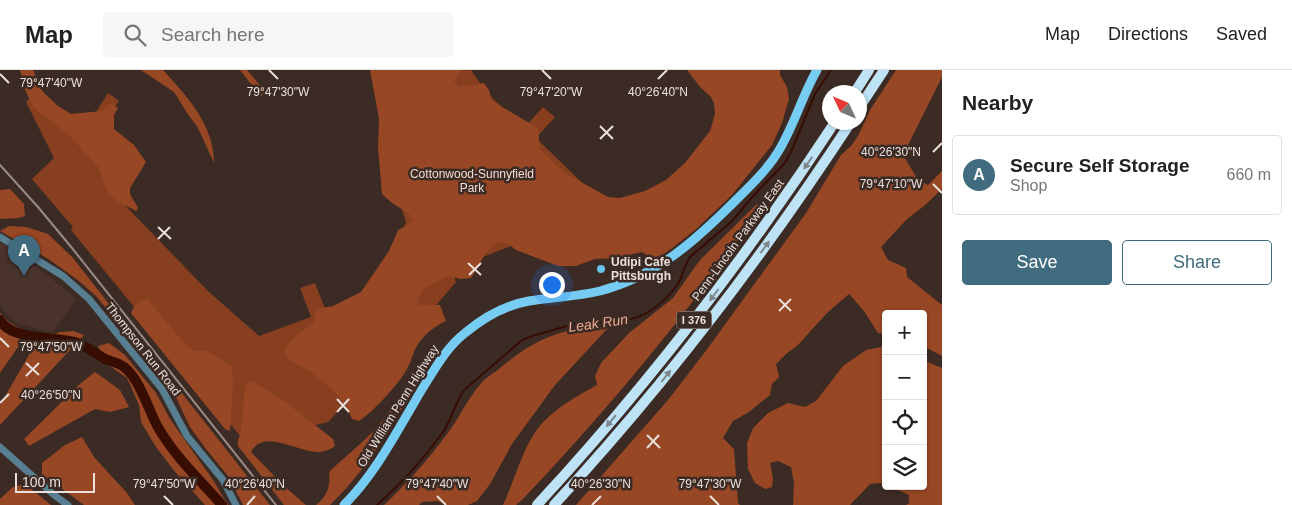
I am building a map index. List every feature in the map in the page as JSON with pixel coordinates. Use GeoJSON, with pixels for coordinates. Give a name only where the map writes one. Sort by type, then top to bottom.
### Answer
{"type":"FeatureCollection","features":[{"type":"Feature","properties":{"kind":"highway"},"geometry":{"type":"LineString","coordinates":[[859,85],[869,70]]}},
{"type":"Feature","properties":{"kind":"highway"},"geometry":{"type":"LineString","coordinates":[[867,97],[884,70]]}},
{"type":"Feature","properties":{"kind":"highway","name":"Penn-Lincoln Parkway East"},"geometry":{"type":"LineString","coordinates":[[537,505],[619,413],[705,306],[775,212],[830,130]]}},
{"type":"Feature","properties":{"kind":"highway","name":"Penn-Lincoln Parkway East"},"geometry":{"type":"LineString","coordinates":[[554,505],[635,414],[715,314],[786,219],[846,130]]}},
{"type":"Feature","properties":{"kind":"main road","name":"Old William Penn Highway"},"geometry":{"type":"LineString","coordinates":[[344,505],[375,467],[438,363],[460,337],[485,319],[511,306],[528,301],[565,298],[619,285],[651,270],[677,254],[709,228],[771,162],[785,138],[806,91],[818,70]]}},
{"type":"Feature","properties":{"kind":"street","name":"Thompson Run Road"},"geometry":{"type":"LineString","coordinates":[[0,237],[63,276],[89,299],[162,389],[187,436],[222,480],[236,505]]}},
{"type":"Feature","properties":{"kind":"street"},"geometry":{"type":"LineString","coordinates":[[0,447],[68,505]]}},
{"type":"Feature","properties":{"kind":"shaded area"},"geometry":{"type":"Polygon","coordinates":[[[0,242],[20,254],[77,299],[52,333],[14,322],[0,304],[0,242]]]}},
{"type":"Feature","properties":{"kind":"green space"},"geometry":{"type":"Polygon","coordinates":[[[20,70],[33,70],[43,92],[58,106],[71,114],[102,111],[111,103],[118,108],[114,115],[114,129],[134,145],[146,162],[130,188],[130,194],[138,208],[136,211],[117,201],[107,191],[99,168],[70,136],[34,108],[25,90],[20,70]]]}},
{"type":"Feature","properties":{"kind":"green space"},"geometry":{"type":"Polygon","coordinates":[[[141,70],[163,70],[190,101],[209,136],[213,149],[214,163],[197,126],[174,92],[141,70]]]}},
{"type":"Feature","properties":{"kind":"green space"},"geometry":{"type":"Polygon","coordinates":[[[240,70],[247,70],[265,91],[261,97],[240,70]]]}},
{"type":"Feature","properties":{"kind":"green space"},"geometry":{"type":"Polygon","coordinates":[[[370,70],[462,70],[454,81],[459,87],[484,83],[489,90],[492,101],[538,128],[540,149],[565,173],[608,197],[620,198],[645,191],[666,180],[685,163],[710,131],[715,114],[714,103],[687,70],[780,70],[780,75],[787,87],[789,99],[782,123],[772,145],[732,195],[695,230],[654,260],[642,252],[615,258],[595,259],[576,266],[558,266],[516,250],[507,243],[498,242],[486,253],[471,278],[461,279],[448,276],[425,288],[417,299],[419,305],[440,305],[446,321],[434,328],[423,338],[404,373],[393,388],[379,404],[359,421],[352,419],[341,400],[326,383],[288,359],[284,349],[300,332],[313,325],[317,309],[333,306],[361,292],[389,251],[398,230],[407,226],[413,220],[408,213],[382,194],[378,147],[379,119],[370,70]]]}},
{"type":"Feature","properties":{"kind":"green space","name":"Cottonwood-Sunnyfield Park"},"geometry":{"type":"Polygon","coordinates":[[[378,70],[471,70],[487,93],[524,128],[543,107],[555,117],[536,138],[609,209],[451,269],[456,282],[420,324],[328,422],[245,442],[71,230],[73,227],[32,179],[54,158],[26,102],[33,95],[92,131],[93,117],[108,93],[119,101],[109,115],[114,194],[209,292],[259,336],[311,317],[300,288],[315,283],[326,311],[382,293],[377,281],[406,222],[382,148],[378,70]]]}},
{"type":"Feature","properties":{"kind":"green space"},"geometry":{"type":"Polygon","coordinates":[[[896,70],[942,70],[942,77],[903,155],[918,180],[928,185],[942,171],[942,189],[907,219],[881,247],[888,260],[906,268],[907,277],[942,305],[942,356],[927,348],[927,310],[882,310],[882,334],[878,333],[864,311],[849,294],[827,313],[798,345],[776,364],[779,377],[772,384],[770,395],[749,412],[733,421],[723,438],[734,449],[738,503],[740,505],[576,505],[668,400],[705,352],[806,213],[841,155],[851,146],[861,130],[867,130],[867,116],[896,70]]]}},
{"type":"Feature","properties":{"kind":"green space"},"geometry":{"type":"Polygon","coordinates":[[[10,189],[24,204],[25,216],[0,219],[0,190],[10,189]]]}},
{"type":"Feature","properties":{"kind":"green space"},"geometry":{"type":"Polygon","coordinates":[[[757,204],[762,206],[719,266],[673,327],[631,378],[567,452],[522,500],[516,505],[503,505],[525,451],[540,426],[562,406],[597,385],[595,376],[601,363],[629,333],[673,298],[700,260],[757,204]]]}},
{"type":"Feature","properties":{"kind":"green space"},"geometry":{"type":"Polygon","coordinates":[[[9,226],[26,227],[48,234],[73,258],[270,505],[243,505],[228,476],[190,427],[173,391],[96,296],[50,260],[0,231],[9,226]]]}},
{"type":"Feature","properties":{"kind":"green space"},"geometry":{"type":"Polygon","coordinates":[[[142,300],[148,300],[183,342],[194,351],[206,351],[232,366],[230,431],[225,429],[131,313],[135,305],[142,300]]]}},
{"type":"Feature","properties":{"kind":"green space"},"geometry":{"type":"Polygon","coordinates":[[[0,313],[9,322],[21,329],[18,347],[0,373],[0,313]]]}},
{"type":"Feature","properties":{"kind":"green space"},"geometry":{"type":"Polygon","coordinates":[[[594,326],[608,328],[555,385],[512,444],[490,484],[477,501],[468,505],[445,505],[438,501],[422,502],[419,505],[384,505],[432,453],[481,383],[532,345],[566,331],[594,326]]]}},
{"type":"Feature","properties":{"kind":"green space"},"geometry":{"type":"Polygon","coordinates":[[[73,331],[84,335],[0,425],[0,405],[36,343],[60,332],[73,331]]]}},
{"type":"Feature","properties":{"kind":"green space"},"geometry":{"type":"Polygon","coordinates":[[[109,343],[125,355],[156,393],[170,419],[213,480],[228,505],[205,505],[176,473],[156,447],[141,422],[139,405],[127,378],[104,362],[98,346],[109,343]]]}},
{"type":"Feature","properties":{"kind":"green space"},"geometry":{"type":"Polygon","coordinates":[[[882,347],[882,484],[870,484],[850,505],[793,505],[794,483],[791,467],[778,461],[770,463],[773,478],[772,487],[765,489],[755,483],[748,469],[747,443],[753,428],[768,413],[788,403],[805,407],[816,401],[843,366],[866,350],[882,347]]]}},
{"type":"Feature","properties":{"kind":"green space"},"geometry":{"type":"Polygon","coordinates":[[[927,362],[942,368],[942,505],[906,505],[909,503],[909,495],[898,490],[927,490],[927,362]]]}},
{"type":"Feature","properties":{"kind":"green space"},"geometry":{"type":"Polygon","coordinates":[[[95,372],[120,390],[129,407],[110,412],[95,409],[29,446],[24,439],[81,383],[95,372]]]}},
{"type":"Feature","properties":{"kind":"green space"},"geometry":{"type":"Polygon","coordinates":[[[252,381],[288,404],[333,439],[335,446],[322,452],[309,451],[272,441],[257,445],[251,452],[284,486],[306,505],[284,505],[238,446],[245,389],[247,383],[252,381]]]}},
{"type":"Feature","properties":{"kind":"green space"},"geometry":{"type":"Polygon","coordinates":[[[414,382],[415,386],[377,449],[355,478],[330,505],[316,505],[323,498],[327,490],[329,472],[372,432],[385,418],[402,393],[414,382]]]}},
{"type":"Feature","properties":{"kind":"green space"},"geometry":{"type":"Polygon","coordinates":[[[82,437],[94,457],[127,493],[135,505],[84,505],[42,474],[42,463],[65,445],[82,437]]]}},
{"type":"Feature","properties":{"kind":"green space"},"geometry":{"type":"Polygon","coordinates":[[[25,484],[51,505],[0,505],[0,499],[13,487],[25,484]]]}},
{"type":"Feature","properties":{"kind":"waterway","name":"Leak Run"},"geometry":{"type":"LineString","coordinates":[[377,505],[412,471],[436,442],[446,427],[464,390],[521,341],[531,336],[573,325],[618,321],[641,316],[663,301],[678,284],[690,257],[732,221],[784,164],[791,152],[815,94],[831,70]]}},
{"type":"Feature","properties":{"kind":"waterway"},"geometry":{"type":"LineString","coordinates":[[0,320],[13,331],[23,334],[75,342],[126,369],[138,384],[159,429],[173,450],[222,505]]}},
{"type":"Feature","properties":{"kind":"railway"},"geometry":{"type":"LineString","coordinates":[[0,165],[72,248],[276,505]]}},
{"type":"Feature","properties":{"kind":"place","name":"Udipi Cafe Pittsburgh"},"geometry":{"type":"Point","coordinates":[601,269]}},
{"type":"Feature","properties":{"kind":"place","name":"Secure Self Storage"},"geometry":{"type":"Point","coordinates":[24,276]}}]}
